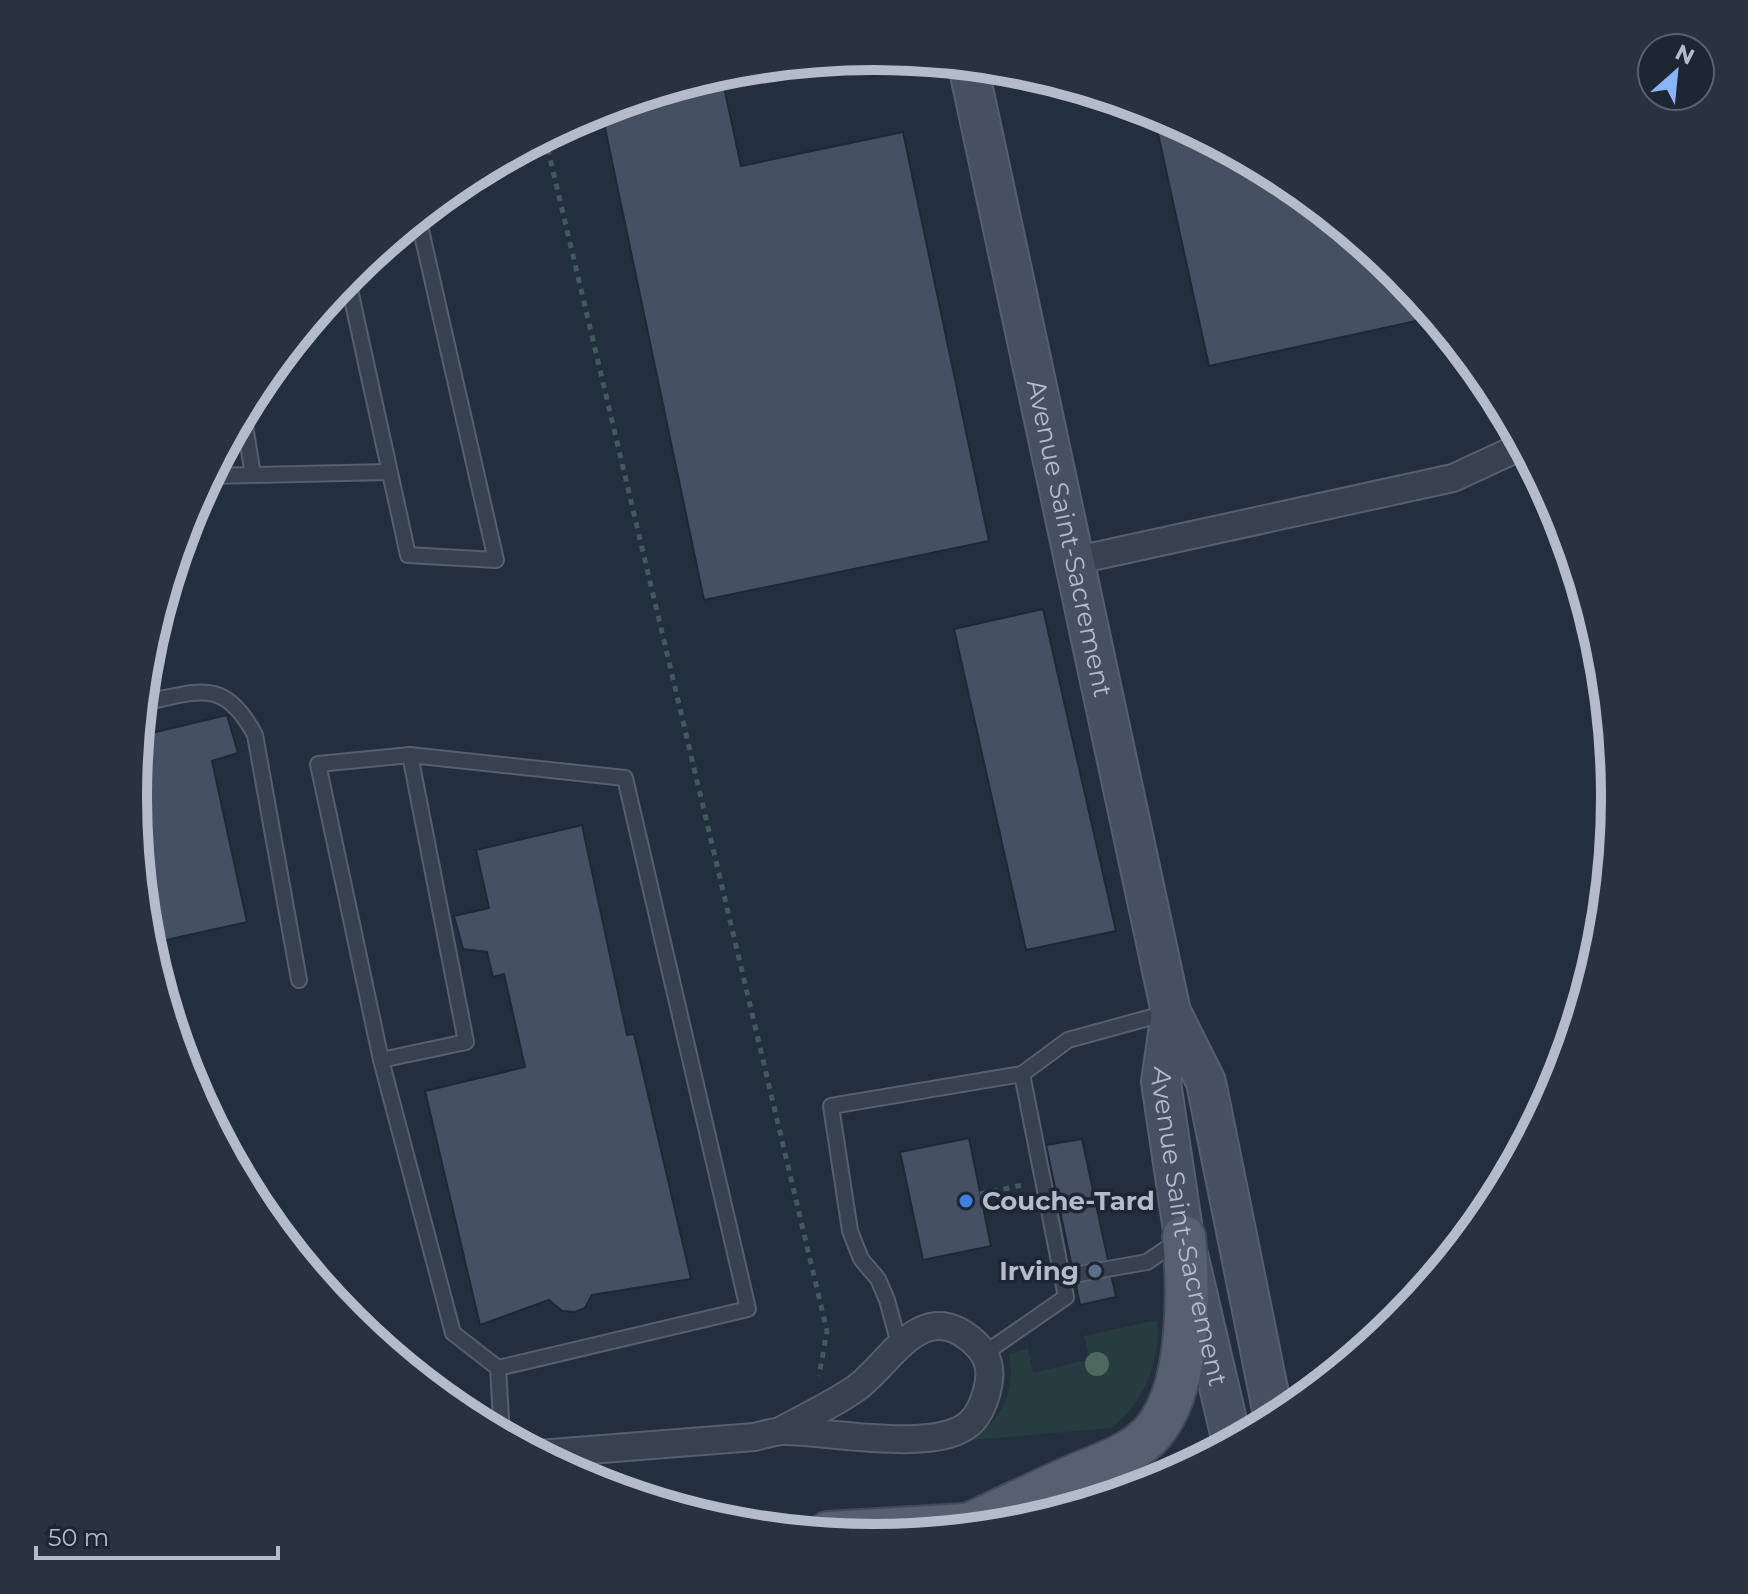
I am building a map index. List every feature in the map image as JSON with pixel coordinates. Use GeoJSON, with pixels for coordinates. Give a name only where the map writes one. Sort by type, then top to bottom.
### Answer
{"type":"FeatureCollection","features":[{"type":"Feature","properties":{"kind":"main road","name":"Avenue Saint-Sacrement"},"geometry":{"type":"LineString","coordinates":[[970,76],[1171,1012],[1206,1082],[1271,1405]]}},
{"type":"Feature","properties":{"kind":"main road","name":"Avenue Saint-Sacrement"},"geometry":{"type":"LineString","coordinates":[[1171,1012],[1161,1082],[1184,1237],[1229,1431]]}},
{"type":"Feature","properties":{"kind":"main road"},"geometry":{"type":"LineString","coordinates":[[993,1514],[1110,1462],[1152,1433],[1163,1417],[1180,1366],[1189,1286],[1184,1237]]}},
{"type":"Feature","properties":{"kind":"street"},"geometry":{"type":"LineString","coordinates":[[1073,561],[1453,478],[1513,450]]}},
{"type":"Feature","properties":{"kind":"street"},"geometry":{"type":"LineString","coordinates":[[559,1452],[754,1437],[780,1431],[930,1439],[970,1424],[984,1402],[991,1375],[985,1353],[970,1339],[945,1327],[919,1329],[899,1344],[857,1388],[780,1431]]}},
{"type":"Feature","properties":{"kind":"lane"},"geometry":{"type":"LineString","coordinates":[[351,293],[408,555],[496,560],[421,229]]}},
{"type":"Feature","properties":{"kind":"lane"},"geometry":{"type":"LineString","coordinates":[[246,430],[253,475]]}},
{"type":"Feature","properties":{"kind":"lane"},"geometry":{"type":"LineString","coordinates":[[222,476],[389,472]]}},
{"type":"Feature","properties":{"kind":"lane"},"geometry":{"type":"LineString","coordinates":[[153,701],[208,690],[229,701],[245,715],[255,735],[299,980]]}},
{"type":"Feature","properties":{"kind":"lane"},"geometry":{"type":"LineString","coordinates":[[381,1060],[466,1042],[410,755]]}},
{"type":"Feature","properties":{"kind":"lane"},"geometry":{"type":"LineString","coordinates":[[498,1368],[748,1309],[625,778],[410,755],[318,764],[381,1060],[453,1333],[498,1368],[501,1421]]}},
{"type":"Feature","properties":{"kind":"lane"},"geometry":{"type":"LineString","coordinates":[[899,1344],[878,1279],[861,1259],[850,1231],[831,1106],[1022,1074],[1068,1040],[1171,1012]]}},
{"type":"Feature","properties":{"kind":"lane"},"geometry":{"type":"LineString","coordinates":[[985,1353],[1066,1297],[1022,1074]]}},
{"type":"Feature","properties":{"kind":"lane"},"geometry":{"type":"LineString","coordinates":[[1062,1277],[1147,1262],[1184,1237]]}},
{"type":"Feature","properties":{"kind":"path"},"geometry":{"type":"LineString","coordinates":[[547,147],[827,1331],[819,1379]]}},
{"type":"Feature","properties":{"kind":"path"},"geometry":{"type":"LineString","coordinates":[[980,1194],[1043,1181]]}},
{"type":"Feature","properties":{"kind":"green space"},"geometry":{"type":"Polygon","coordinates":[[[1157,1320],[1156,1350],[1148,1380],[1132,1407],[1111,1428],[971,1440],[991,1423],[1004,1403],[1010,1380],[1009,1354],[1028,1348],[1033,1373],[1090,1359],[1084,1336],[1157,1320]]]}},
{"type":"Feature","properties":{"kind":"building"},"geometry":{"type":"Polygon","coordinates":[[[724,86],[741,166],[903,132],[989,541],[704,600],[604,122],[724,86]]]}},
{"type":"Feature","properties":{"kind":"building"},"geometry":{"type":"Polygon","coordinates":[[[1157,127],[1238,167],[1317,220],[1388,283],[1413,310],[1416,321],[1209,366],[1157,127]]]}},
{"type":"Feature","properties":{"kind":"building"},"geometry":{"type":"Polygon","coordinates":[[[1043,609],[1116,931],[1026,950],[954,629],[1043,609]]]}},
{"type":"Feature","properties":{"kind":"building"},"geometry":{"type":"Polygon","coordinates":[[[227,715],[238,753],[212,761],[247,922],[161,941],[149,845],[147,797],[150,733],[227,715]]]}},
{"type":"Feature","properties":{"kind":"building"},"geometry":{"type":"Polygon","coordinates":[[[582,825],[627,1035],[634,1034],[691,1279],[592,1295],[585,1308],[575,1312],[562,1311],[549,1300],[480,1325],[425,1091],[525,1067],[504,974],[493,977],[487,952],[463,949],[454,916],[489,908],[476,850],[582,825]]]}},
{"type":"Feature","properties":{"kind":"building"},"geometry":{"type":"Polygon","coordinates":[[[969,1138],[991,1246],[923,1260],[900,1152],[969,1138]]]}},
{"type":"Feature","properties":{"kind":"building"},"geometry":{"type":"Polygon","coordinates":[[[1082,1139],[1116,1297],[1080,1305],[1046,1145],[1082,1139]]]}},
{"type":"Feature","properties":{"kind":"place","name":"Couche-Tard"},"geometry":{"type":"Point","coordinates":[966,1201]}},
{"type":"Feature","properties":{"kind":"place","name":"Irving"},"geometry":{"type":"Point","coordinates":[1095,1271]}}]}
